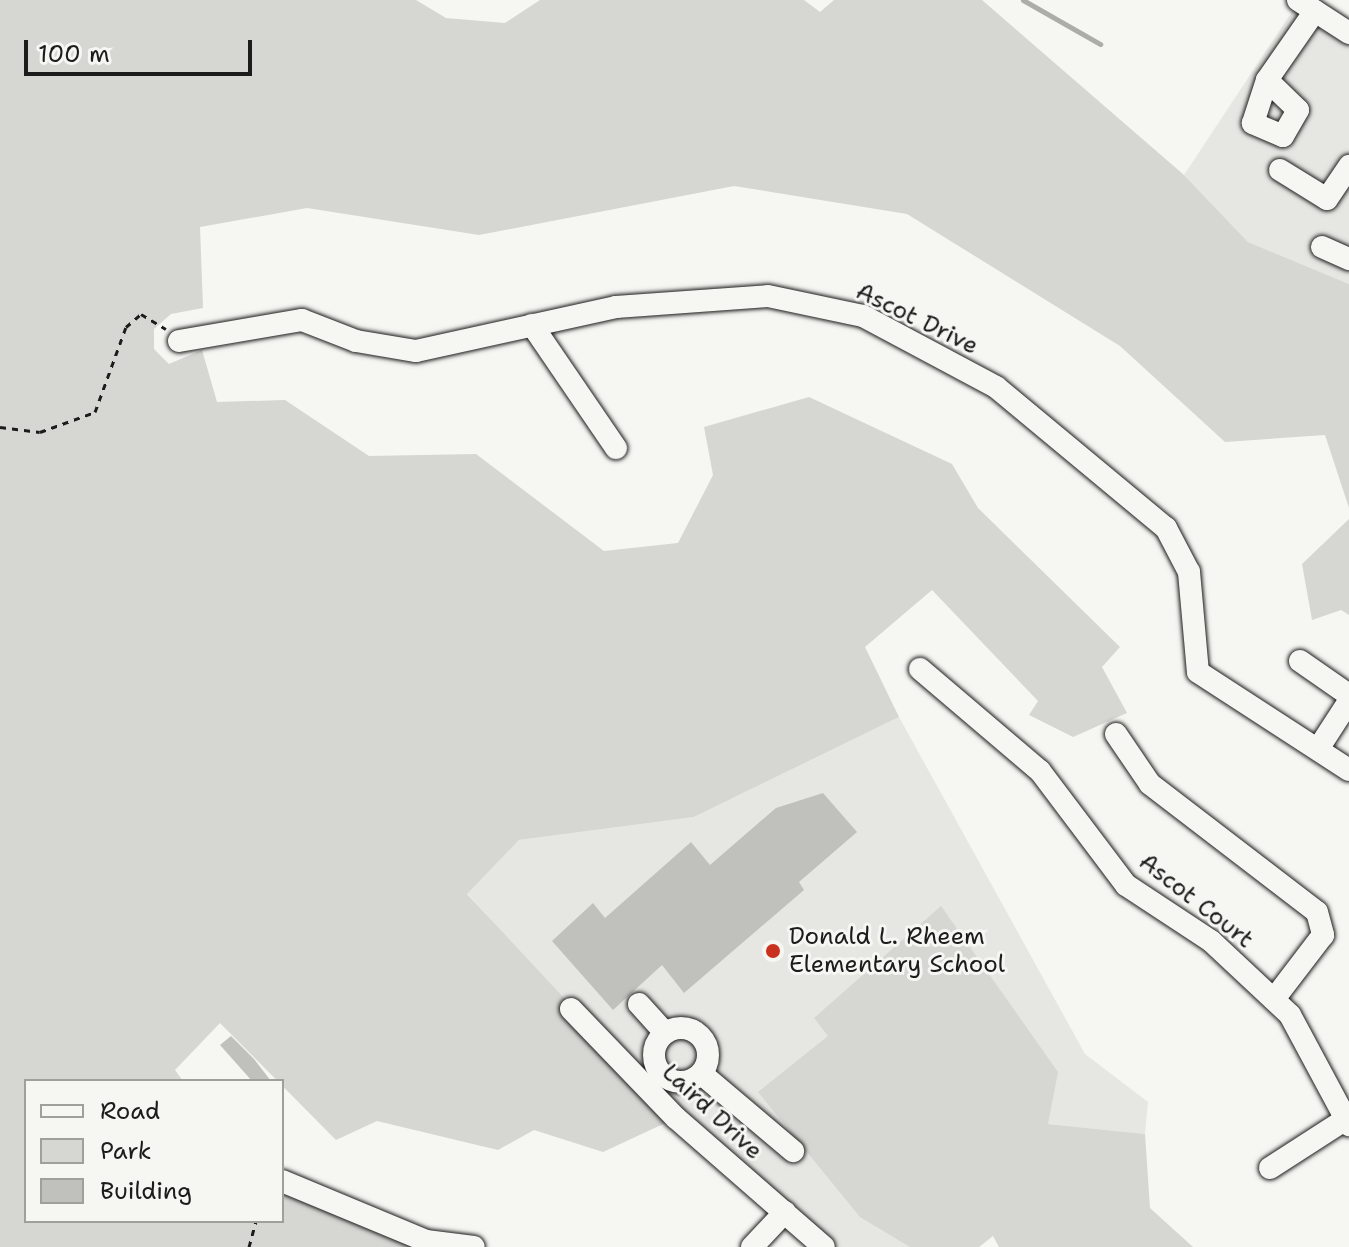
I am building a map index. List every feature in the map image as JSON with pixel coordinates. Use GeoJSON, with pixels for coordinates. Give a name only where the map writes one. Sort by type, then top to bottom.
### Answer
{"type":"FeatureCollection","features":[{"type":"Feature","properties":{"kind":"street"},"geometry":{"type":"LineString","coordinates":[[1267,80],[1306,5],[1349,33]]}},
{"type":"Feature","properties":{"kind":"street"},"geometry":{"type":"LineString","coordinates":[[1280,170],[1327,199],[1349,166]]}},
{"type":"Feature","properties":{"kind":"street"},"geometry":{"type":"LineString","coordinates":[[1322,247],[1349,259]]}},
{"type":"Feature","properties":{"kind":"street","name":"Ascot Drive"},"geometry":{"type":"LineString","coordinates":[[179,341],[302,320],[356,341],[416,351],[616,307],[768,296],[863,316],[1019,404],[1166,528],[1189,572],[1198,672],[1349,770]]}},
{"type":"Feature","properties":{"kind":"street"},"geometry":{"type":"LineString","coordinates":[[532,325],[616,448]]}},
{"type":"Feature","properties":{"kind":"street"},"geometry":{"type":"LineString","coordinates":[[1300,661],[1349,698],[1318,749]]}},
{"type":"Feature","properties":{"kind":"street","name":"Ascot Court"},"geometry":{"type":"LineString","coordinates":[[920,669],[1040,771],[1126,885],[1211,941],[1290,1015],[1347,1122]]}},
{"type":"Feature","properties":{"kind":"street"},"geometry":{"type":"LineString","coordinates":[[1116,734],[1150,784],[1317,912],[1323,935],[1274,999]]}},
{"type":"Feature","properties":{"kind":"street"},"geometry":{"type":"LineString","coordinates":[[639,1004],[665,1033]]}},
{"type":"Feature","properties":{"kind":"street","name":"Laird Drive"},"geometry":{"type":"LineString","coordinates":[[571,1009],[676,1118],[824,1247]]}},
{"type":"Feature","properties":{"kind":"street"},"geometry":{"type":"LineString","coordinates":[[676,1118],[694,1080],[705,1042],[685,1026],[665,1033],[653,1063],[694,1080],[793,1151]]}},
{"type":"Feature","properties":{"kind":"street"},"geometry":{"type":"LineString","coordinates":[[1270,1168],[1347,1122]]}},
{"type":"Feature","properties":{"kind":"street"},"geometry":{"type":"LineString","coordinates":[[284,1182],[426,1241],[474,1247]]}},
{"type":"Feature","properties":{"kind":"street"},"geometry":{"type":"LineString","coordinates":[[752,1247],[785,1212]]}},
{"type":"Feature","properties":{"kind":"path"},"geometry":{"type":"LineString","coordinates":[[0,427],[40,432],[95,412],[111,384],[121,336],[141,314],[179,341]]}},
{"type":"Feature","properties":{"kind":"path"},"geometry":{"type":"LineString","coordinates":[[249,1247],[255,1223]]}},
{"type":"Feature","properties":{"kind":"shaded area"},"geometry":{"type":"Polygon","coordinates":[[[1299,1],[1349,33],[1349,284],[1248,242],[1184,175],[1299,1]]]}},
{"type":"Feature","properties":{"kind":"shaded area","name":"Donald L. Rheem Elementary School"},"geometry":{"type":"Polygon","coordinates":[[[899,717],[1085,1054],[1148,1102],[1145,1134],[1048,1124],[927,1247],[824,1247],[571,1009],[467,893],[519,840],[694,817],[899,717]]]}},
{"type":"Feature","properties":{"kind":"green space"},"geometry":{"type":"Polygon","coordinates":[[[0,0],[416,0],[446,18],[505,23],[540,0],[804,0],[820,12],[834,0],[982,0],[1184,175],[1248,242],[1349,284],[1349,508],[1325,435],[1225,442],[1120,346],[907,214],[734,186],[479,235],[307,208],[200,227],[203,308],[171,314],[154,329],[154,349],[169,364],[202,350],[217,402],[285,400],[369,456],[476,454],[604,551],[678,543],[713,475],[704,427],[809,397],[952,464],[978,508],[1120,647],[1102,667],[1127,713],[1073,737],[1029,715],[1038,701],[932,590],[865,647],[899,717],[694,817],[519,840],[467,894],[676,1118],[603,1152],[534,1130],[498,1150],[377,1121],[336,1140],[284,1088],[284,1079],[276,1079],[220,1023],[175,1070],[182,1079],[24,1079],[24,1223],[284,1223],[284,1182],[474,1247],[0,1247],[0,0]]]}},
{"type":"Feature","properties":{"kind":"green space"},"geometry":{"type":"Polygon","coordinates":[[[1349,519],[1349,615],[1341,610],[1312,620],[1302,564],[1349,519]]]}},
{"type":"Feature","properties":{"kind":"green space"},"geometry":{"type":"Polygon","coordinates":[[[941,906],[1058,1072],[1048,1124],[1145,1134],[1150,1208],[1193,1247],[999,1247],[993,1236],[979,1247],[910,1247],[860,1217],[758,1092],[828,1036],[814,1018],[941,906]]]}},
{"type":"Feature","properties":{"kind":"building"},"geometry":{"type":"Polygon","coordinates":[[[823,793],[857,832],[799,882],[804,890],[684,993],[662,965],[613,1010],[552,941],[593,903],[605,918],[691,842],[710,865],[776,808],[823,793]]]}},
{"type":"Feature","properties":{"kind":"building"},"geometry":{"type":"Polygon","coordinates":[[[231,1036],[269,1079],[250,1079],[220,1045],[231,1036]]]}},
{"type":"Feature","properties":{"kind":"waterway"},"geometry":{"type":"LineString","coordinates":[[1023,0],[1100,44]]}},
{"type":"Feature","properties":{"kind":"place","name":"Donald L. Rheem Elementary School"},"geometry":{"type":"Point","coordinates":[773,951]}}]}
